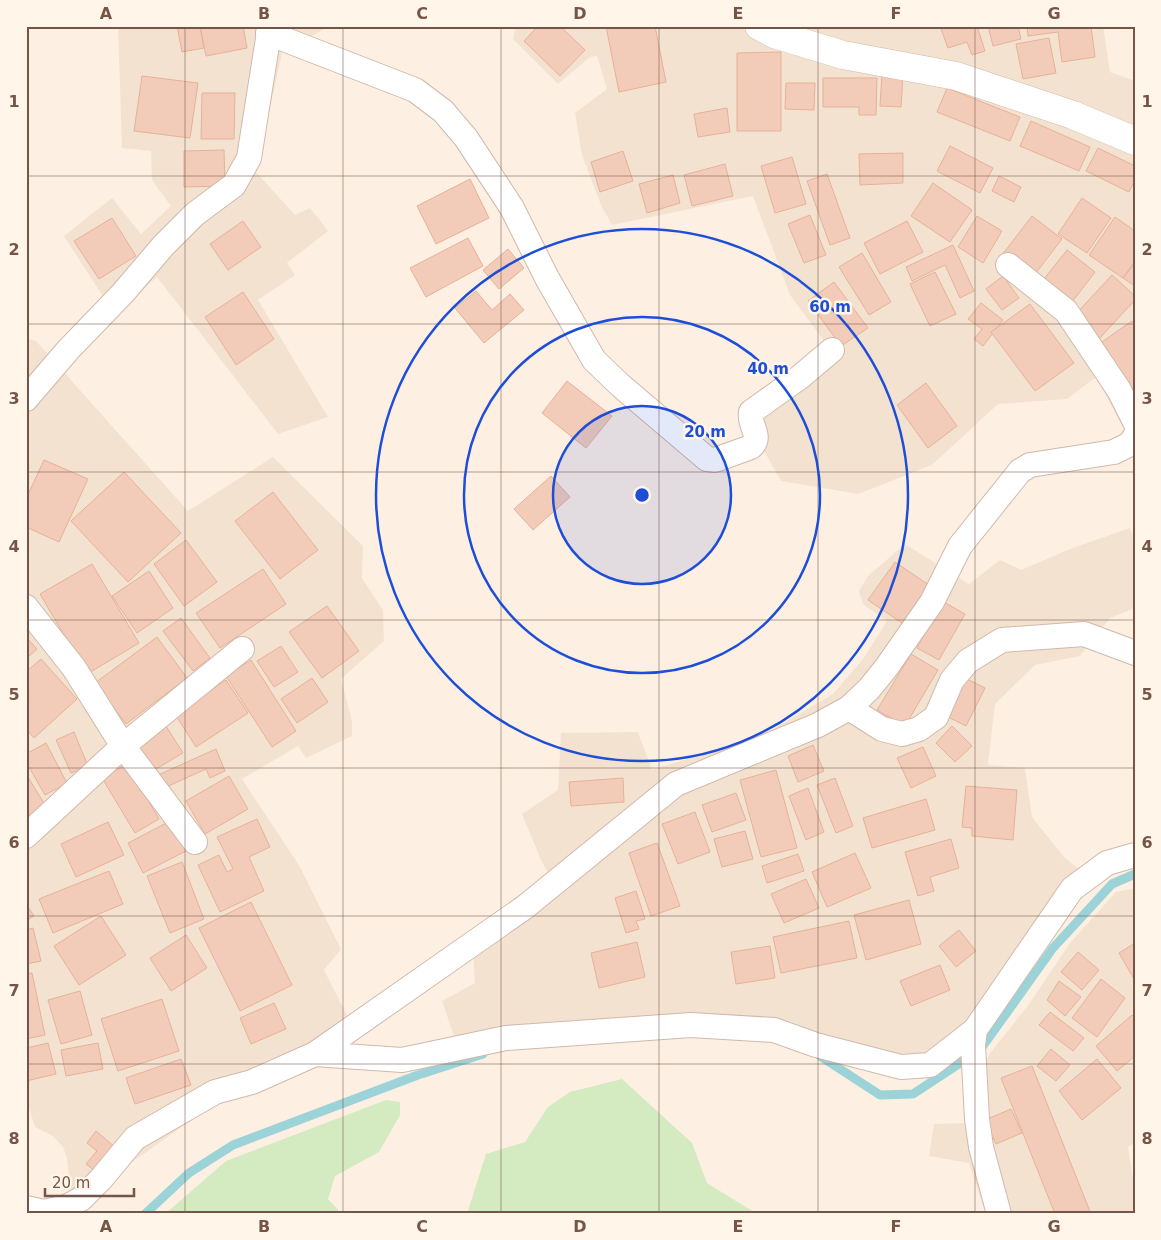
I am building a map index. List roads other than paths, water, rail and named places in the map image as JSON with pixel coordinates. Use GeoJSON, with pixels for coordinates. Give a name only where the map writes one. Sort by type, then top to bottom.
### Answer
{"type":"FeatureCollection","features":[{"type":"Feature","properties":{"kind":"street"},"geometry":{"type":"LineString","coordinates":[[759,26],[774,34],[843,55],[956,76],[1074,115],[1135,141]]}},
{"type":"Feature","properties":{"kind":"street"},"geometry":{"type":"LineString","coordinates":[[26,399],[68,350],[123,293],[163,246],[195,214],[234,184],[249,158],[269,30],[415,90],[443,111],[466,138],[512,208],[547,278],[594,360],[620,385],[708,459],[722,458],[751,447],[755,443],[756,436],[749,418],[751,412],[832,350]]}},
{"type":"Feature","properties":{"kind":"street"},"geometry":{"type":"LineString","coordinates":[[1008,265],[1066,311],[1119,390],[1135,422]]}},
{"type":"Feature","properties":{"kind":"street"},"geometry":{"type":"LineString","coordinates":[[26,1208],[44,1212],[66,1207],[81,1199],[101,1179],[135,1138],[215,1092],[252,1082],[315,1054],[525,907],[676,784],[818,726],[849,708],[869,689],[886,668],[932,602],[960,546],[1020,471],[1030,465],[1114,452],[1130,444],[1135,436]]}},
{"type":"Feature","properties":{"kind":"street"},"geometry":{"type":"LineString","coordinates":[[26,607],[74,668],[123,746],[195,842]]}},
{"type":"Feature","properties":{"kind":"street"},"geometry":{"type":"LineString","coordinates":[[849,708],[882,729],[902,734],[919,728],[936,717],[952,680],[968,661],[1002,640],[1084,634],[1135,653]]}},
{"type":"Feature","properties":{"kind":"street"},"geometry":{"type":"LineString","coordinates":[[26,836],[123,746],[242,649]]}},
{"type":"Feature","properties":{"kind":"street"},"geometry":{"type":"LineString","coordinates":[[315,1054],[402,1060],[506,1038],[691,1025],[774,1030],[816,1045],[901,1067],[930,1065],[974,1038],[1072,889],[1107,863],[1135,855]]}},
{"type":"Feature","properties":{"kind":"street"},"geometry":{"type":"LineString","coordinates":[[974,1038],[981,1147],[999,1214]]}},
{"type":"Feature","properties":{"kind":"waterway"},"geometry":{"type":"LineString","coordinates":[[820,1056],[880,1095],[913,1094],[980,1050],[1053,948],[1112,884],[1135,874]]}},
{"type":"Feature","properties":{"kind":"waterway"},"geometry":{"type":"LineString","coordinates":[[145,1214],[189,1173],[233,1145],[418,1075],[483,1054]]}}]}
